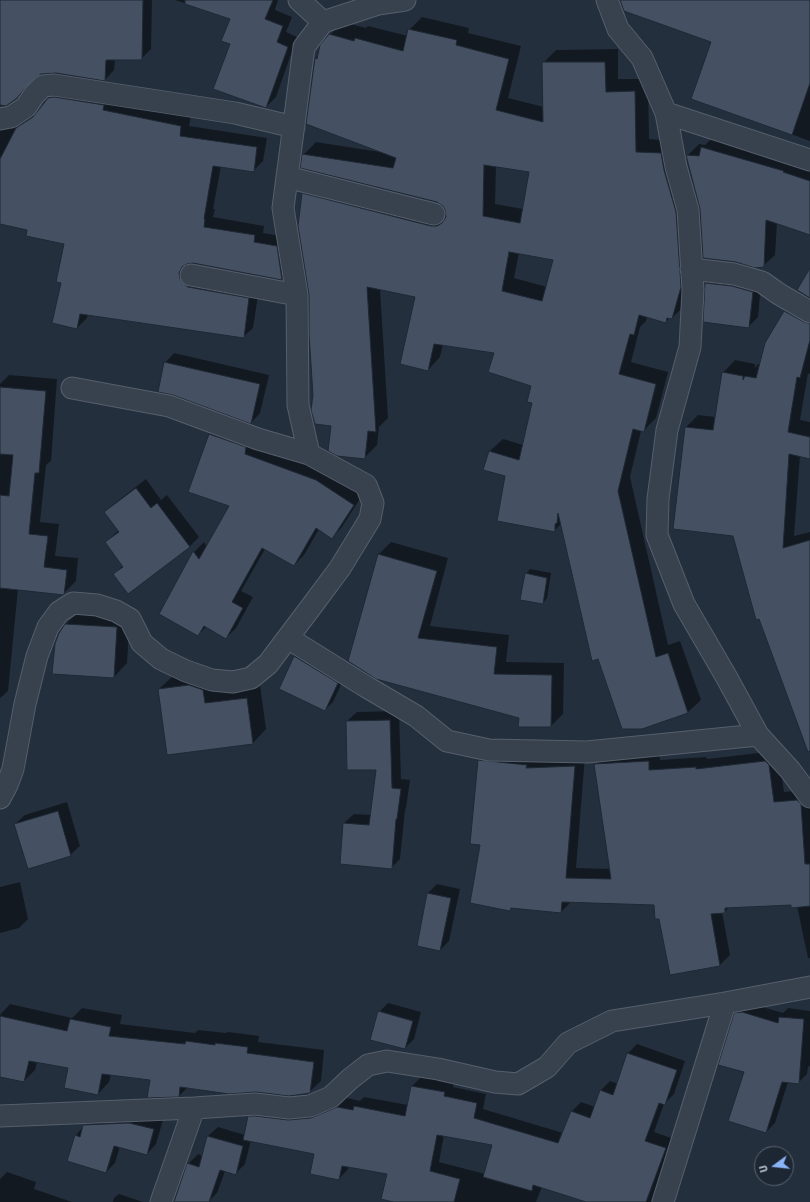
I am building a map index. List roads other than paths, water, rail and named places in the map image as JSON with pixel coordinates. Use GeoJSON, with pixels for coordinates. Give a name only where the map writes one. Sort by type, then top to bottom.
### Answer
{"type":"FeatureCollection","features":[{"type":"Feature","properties":{"kind":"street"},"geometry":{"type":"LineString","coordinates":[[299,0],[323,22]]}},
{"type":"Feature","properties":{"kind":"street"},"geometry":{"type":"LineString","coordinates":[[309,454],[298,405],[297,295],[284,208],[304,46],[323,22],[378,4],[406,0]]}},
{"type":"Feature","properties":{"kind":"street"},"geometry":{"type":"LineString","coordinates":[[607,0],[618,29],[642,58],[666,113],[676,167],[688,210],[693,290],[690,347],[667,430],[658,499],[656,535],[684,604],[728,678],[758,735],[790,770],[810,797]]}},
{"type":"Feature","properties":{"kind":"street"},"geometry":{"type":"LineString","coordinates":[[0,119],[11,117],[26,107],[42,86],[54,85],[235,113],[294,127]]}},
{"type":"Feature","properties":{"kind":"street"},"geometry":{"type":"LineString","coordinates":[[666,113],[810,160]]}},
{"type":"Feature","properties":{"kind":"street"},"geometry":{"type":"LineString","coordinates":[[287,177],[434,214]]}},
{"type":"Feature","properties":{"kind":"street"},"geometry":{"type":"LineString","coordinates":[[691,269],[734,274],[762,282],[810,312]]}},
{"type":"Feature","properties":{"kind":"street"},"geometry":{"type":"LineString","coordinates":[[191,275],[297,295]]}},
{"type":"Feature","properties":{"kind":"street"},"geometry":{"type":"LineString","coordinates":[[0,798],[13,769],[25,704],[37,656],[48,627],[59,612],[74,603],[97,605],[116,611],[130,620],[142,643],[161,659],[186,671],[212,680],[233,682],[251,678],[268,664],[340,568],[370,519],[373,503],[366,485],[309,454],[258,439],[169,406],[72,388]]}},
{"type":"Feature","properties":{"kind":"street"},"geometry":{"type":"LineString","coordinates":[[288,638],[364,686],[416,716],[447,741],[489,750],[587,752],[758,735]]}},
{"type":"Feature","properties":{"kind":"street"},"geometry":{"type":"LineString","coordinates":[[0,1116],[254,1104],[289,1108],[310,1106],[331,1097],[368,1065],[387,1061],[495,1082],[518,1084],[547,1067],[568,1043],[612,1021],[726,1003],[810,987]]}},
{"type":"Feature","properties":{"kind":"street"},"geometry":{"type":"LineString","coordinates":[[663,1202],[726,1003]]}},
{"type":"Feature","properties":{"kind":"street"},"geometry":{"type":"LineString","coordinates":[[161,1202],[194,1108]]}}]}
